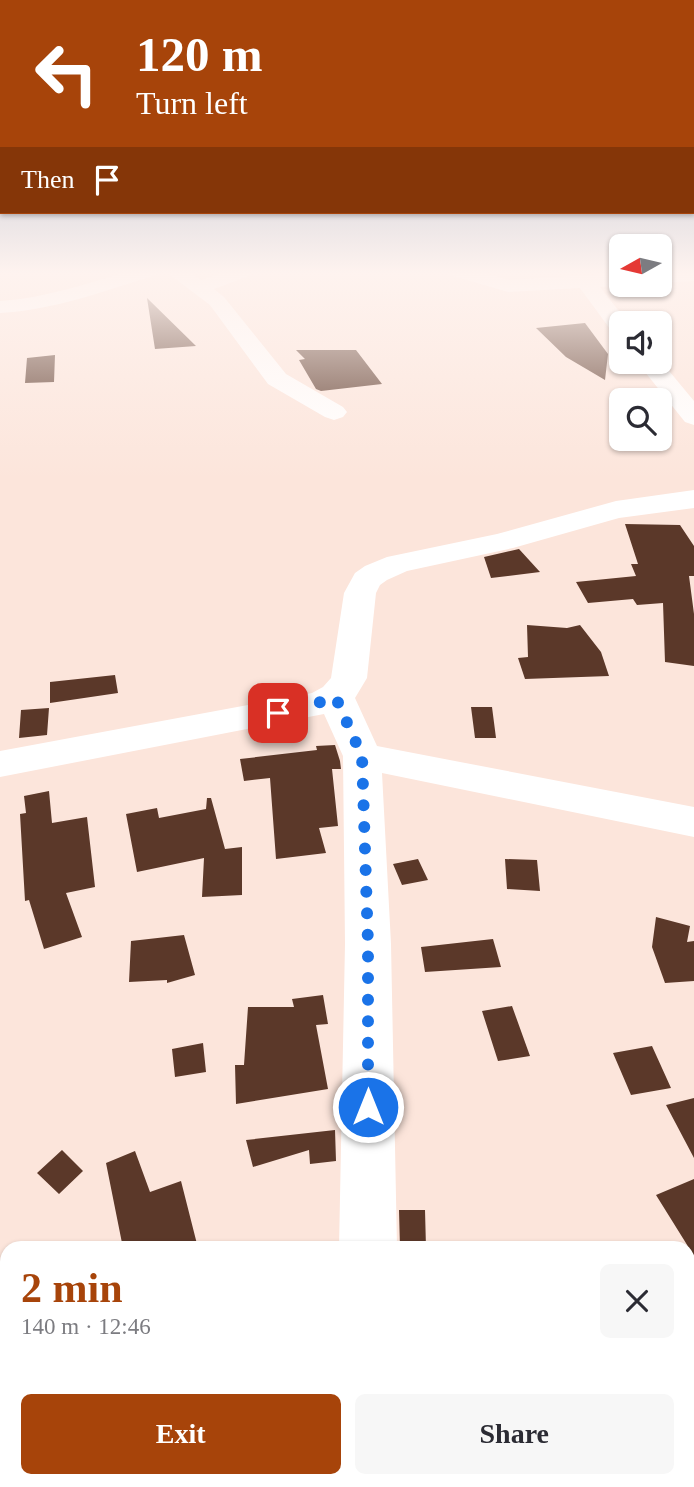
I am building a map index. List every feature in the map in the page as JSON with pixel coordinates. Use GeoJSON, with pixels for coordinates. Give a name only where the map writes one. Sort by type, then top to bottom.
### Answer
{"type":"FeatureCollection","features":[{"type":"Feature","properties":{"kind":"street"},"geometry":{"type":"LineString","coordinates":[[247,340],[277,379],[334,412]]}},
{"type":"Feature","properties":{"kind":"street"},"geometry":{"type":"LineString","coordinates":[[659,374],[694,417]]}},
{"type":"Feature","properties":{"kind":"street"},"geometry":{"type":"LineString","coordinates":[[0,764],[303,708],[336,698],[344,691],[349,678],[360,593],[366,580],[376,573],[398,564],[502,542],[616,510],[694,499]]}},
{"type":"Feature","properties":{"kind":"street"},"geometry":{"type":"LineString","coordinates":[[336,698],[362,756],[368,944],[368,1241]]}},
{"type":"Feature","properties":{"kind":"street"},"geometry":{"type":"LineString","coordinates":[[362,756],[694,821]]}},
{"type":"Feature","properties":{"kind":"building"},"geometry":{"type":"Polygon","coordinates":[[[154,340],[190,340],[196,346],[155,349],[154,340]]]}},
{"type":"Feature","properties":{"kind":"building"},"geometry":{"type":"Polygon","coordinates":[[[549,340],[598,340],[608,354],[605,380],[566,357],[549,340]]]}},
{"type":"Feature","properties":{"kind":"building"},"geometry":{"type":"Polygon","coordinates":[[[296,350],[356,350],[382,384],[321,391],[316,389],[299,360],[305,359],[296,350]]]}},
{"type":"Feature","properties":{"kind":"building"},"geometry":{"type":"Polygon","coordinates":[[[55,355],[54,382],[25,383],[27,358],[55,355]]]}},
{"type":"Feature","properties":{"kind":"building"},"geometry":{"type":"Polygon","coordinates":[[[625,524],[680,525],[694,546],[694,576],[689,576],[694,614],[694,666],[665,662],[663,603],[637,605],[633,599],[588,603],[576,582],[636,576],[631,564],[638,564],[625,524]]]}},
{"type":"Feature","properties":{"kind":"building"},"geometry":{"type":"Polygon","coordinates":[[[519,549],[540,572],[491,578],[484,557],[519,549]]]}},
{"type":"Feature","properties":{"kind":"building"},"geometry":{"type":"Polygon","coordinates":[[[527,625],[567,628],[580,625],[601,652],[609,676],[525,679],[518,658],[528,657],[527,625]]]}},
{"type":"Feature","properties":{"kind":"building"},"geometry":{"type":"Polygon","coordinates":[[[115,675],[118,693],[50,703],[50,682],[115,675]]]}},
{"type":"Feature","properties":{"kind":"building"},"geometry":{"type":"Polygon","coordinates":[[[471,707],[492,707],[496,738],[475,738],[471,707]]]}},
{"type":"Feature","properties":{"kind":"building"},"geometry":{"type":"Polygon","coordinates":[[[49,708],[47,735],[19,738],[21,710],[49,708]]]}},
{"type":"Feature","properties":{"kind":"building"},"geometry":{"type":"Polygon","coordinates":[[[335,745],[341,769],[332,769],[338,826],[319,828],[326,853],[276,859],[270,778],[244,781],[240,759],[317,750],[316,746],[335,745]]]}},
{"type":"Feature","properties":{"kind":"building"},"geometry":{"type":"Polygon","coordinates":[[[49,791],[52,823],[87,817],[95,887],[66,893],[82,937],[44,949],[29,900],[25,901],[20,814],[26,813],[24,796],[49,791]]]}},
{"type":"Feature","properties":{"kind":"building"},"geometry":{"type":"Polygon","coordinates":[[[207,798],[211,798],[225,849],[242,847],[242,895],[202,897],[204,858],[137,872],[126,814],[157,808],[159,818],[206,809],[207,798]]]}},
{"type":"Feature","properties":{"kind":"building"},"geometry":{"type":"Polygon","coordinates":[[[418,859],[428,880],[402,885],[393,864],[418,859]]]}},
{"type":"Feature","properties":{"kind":"building"},"geometry":{"type":"Polygon","coordinates":[[[505,859],[537,860],[540,891],[507,889],[505,859]]]}},
{"type":"Feature","properties":{"kind":"building"},"geometry":{"type":"Polygon","coordinates":[[[656,917],[690,926],[687,942],[694,941],[694,981],[665,983],[652,947],[656,917]]]}},
{"type":"Feature","properties":{"kind":"building"},"geometry":{"type":"Polygon","coordinates":[[[184,935],[195,975],[167,983],[167,980],[129,982],[131,941],[184,935]]]}},
{"type":"Feature","properties":{"kind":"building"},"geometry":{"type":"Polygon","coordinates":[[[493,939],[501,967],[425,972],[421,947],[493,939]]]}},
{"type":"Feature","properties":{"kind":"building"},"geometry":{"type":"Polygon","coordinates":[[[323,995],[328,1024],[316,1025],[328,1089],[236,1104],[235,1065],[244,1065],[248,1007],[294,1007],[292,999],[323,995]]]}},
{"type":"Feature","properties":{"kind":"building"},"geometry":{"type":"Polygon","coordinates":[[[512,1006],[530,1056],[498,1061],[482,1011],[512,1006]]]}},
{"type":"Feature","properties":{"kind":"building"},"geometry":{"type":"Polygon","coordinates":[[[203,1043],[206,1072],[175,1077],[172,1049],[203,1043]]]}},
{"type":"Feature","properties":{"kind":"building"},"geometry":{"type":"Polygon","coordinates":[[[652,1046],[671,1088],[631,1095],[613,1053],[652,1046]]]}},
{"type":"Feature","properties":{"kind":"building"},"geometry":{"type":"Polygon","coordinates":[[[694,1098],[694,1158],[666,1105],[694,1098]]]}},
{"type":"Feature","properties":{"kind":"building"},"geometry":{"type":"Polygon","coordinates":[[[335,1130],[336,1161],[310,1164],[309,1150],[253,1167],[246,1140],[335,1130]]]}},
{"type":"Feature","properties":{"kind":"building"},"geometry":{"type":"Polygon","coordinates":[[[62,1150],[83,1171],[59,1194],[37,1173],[62,1150]]]}},
{"type":"Feature","properties":{"kind":"building"},"geometry":{"type":"Polygon","coordinates":[[[135,1151],[150,1192],[181,1181],[196,1241],[122,1241],[106,1163],[135,1151]]]}},
{"type":"Feature","properties":{"kind":"building"},"geometry":{"type":"Polygon","coordinates":[[[694,1179],[694,1241],[685,1241],[656,1195],[694,1179]]]}},
{"type":"Feature","properties":{"kind":"building"},"geometry":{"type":"Polygon","coordinates":[[[399,1210],[425,1210],[426,1241],[400,1241],[399,1210]]]}},
{"type":"Feature","properties":{"kind":"route"},"geometry":{"type":"LineString","coordinates":[[278,713],[336,698],[362,756],[368,944],[368,1107]]}}]}
